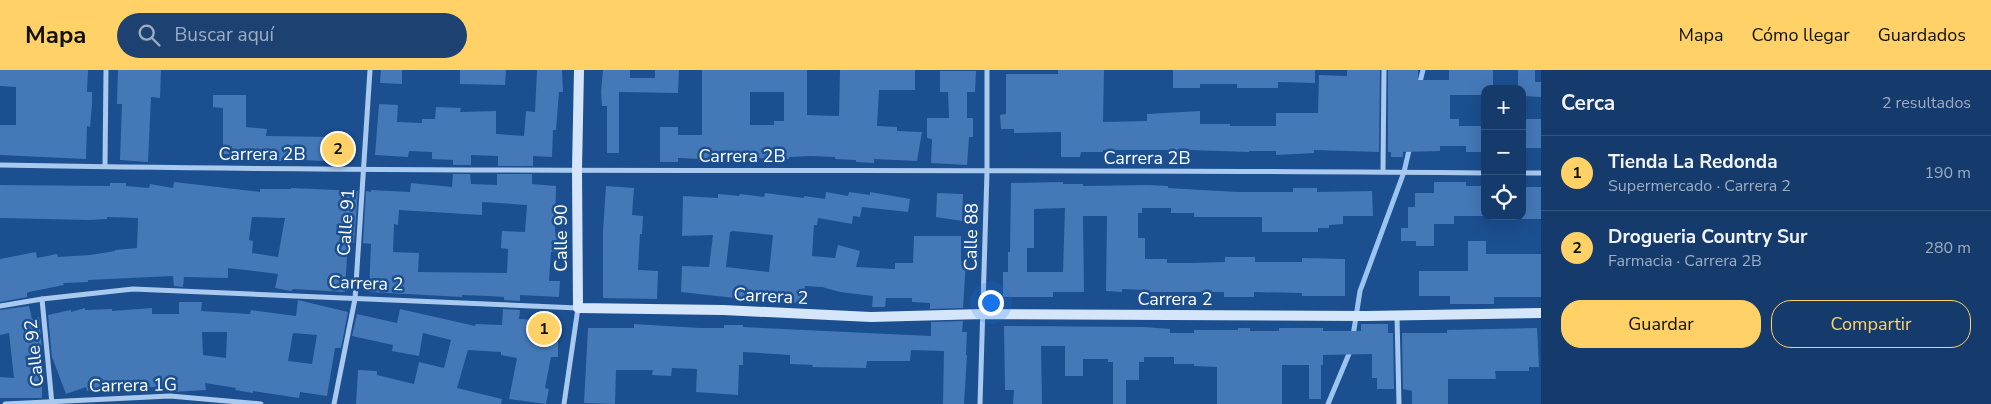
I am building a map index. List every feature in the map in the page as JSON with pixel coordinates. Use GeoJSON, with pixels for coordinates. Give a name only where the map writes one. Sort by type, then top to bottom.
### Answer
{"type":"FeatureCollection","features":[{"type":"Feature","properties":{"kind":"street"},"geometry":{"type":"LineString","coordinates":[[105,166],[106,70]]}},
{"type":"Feature","properties":{"kind":"street","name":"Calle 91"},"geometry":{"type":"LineString","coordinates":[[334,404],[355,298],[370,70]]}},
{"type":"Feature","properties":{"kind":"street","name":"Calle 90"},"geometry":{"type":"LineString","coordinates":[[564,404],[578,308],[577,169],[579,70]]}},
{"type":"Feature","properties":{"kind":"street","name":"Calle 88"},"geometry":{"type":"LineString","coordinates":[[980,404],[987,172],[987,70]]}},
{"type":"Feature","properties":{"kind":"street"},"geometry":{"type":"LineString","coordinates":[[1383,171],[1384,70]]}},
{"type":"Feature","properties":{"kind":"street","name":"Carrera 2B"},"geometry":{"type":"LineString","coordinates":[[0,164],[987,172],[1392,171],[1481,173]]}},
{"type":"Feature","properties":{"kind":"street"},"geometry":{"type":"LineString","coordinates":[[1526,173],[1541,173]]}},
{"type":"Feature","properties":{"kind":"street","name":"Carrera 2"},"geometry":{"type":"LineString","coordinates":[[0,306],[42,298],[134,289],[578,308],[723,310],[871,317],[983,314],[1366,316],[1541,312]]}},
{"type":"Feature","properties":{"kind":"street","name":"Calle 92"},"geometry":{"type":"LineString","coordinates":[[42,298],[52,403]]}},
{"type":"Feature","properties":{"kind":"street"},"geometry":{"type":"LineString","coordinates":[[1397,315],[1399,404]]}},
{"type":"Feature","properties":{"kind":"street","name":"Carrera 1G"},"geometry":{"type":"LineString","coordinates":[[5,404],[170,396],[261,404]]}},
{"type":"Feature","properties":{"kind":"building"},"geometry":{"type":"Polygon","coordinates":[[[0,70],[88,70],[87,92],[92,92],[92,105],[90,127],[87,126],[86,159],[0,155],[0,125],[16,125],[16,87],[0,86],[0,70]]]}},
{"type":"Feature","properties":{"kind":"building"},"geometry":{"type":"Polygon","coordinates":[[[118,70],[161,70],[160,98],[151,97],[148,162],[120,160],[122,104],[117,104],[118,70]]]}},
{"type":"Feature","properties":{"kind":"building"},"geometry":{"type":"Polygon","coordinates":[[[381,70],[402,70],[402,84],[380,83],[381,70]]]}},
{"type":"Feature","properties":{"kind":"building"},"geometry":{"type":"Polygon","coordinates":[[[460,70],[506,70],[505,85],[460,84],[460,70]]]}},
{"type":"Feature","properties":{"kind":"building"},"geometry":{"type":"Polygon","coordinates":[[[537,70],[562,70],[563,92],[559,92],[556,130],[553,130],[552,157],[533,156],[533,166],[498,166],[498,156],[471,155],[471,165],[453,165],[453,160],[432,159],[432,152],[409,151],[408,157],[375,155],[379,104],[398,105],[397,122],[422,123],[422,119],[435,119],[436,107],[461,108],[460,112],[496,111],[496,134],[524,136],[526,111],[535,112],[537,70]]]}},
{"type":"Feature","properties":{"kind":"building"},"geometry":{"type":"Polygon","coordinates":[[[603,70],[630,70],[630,78],[655,78],[655,70],[679,70],[678,93],[619,92],[619,153],[607,153],[607,106],[602,106],[601,92],[603,70]]]}},
{"type":"Feature","properties":{"kind":"building"},"geometry":{"type":"Polygon","coordinates":[[[702,70],[807,70],[807,115],[839,116],[840,70],[915,70],[915,90],[879,90],[877,126],[897,127],[897,131],[922,132],[917,161],[874,159],[874,163],[835,159],[835,157],[810,156],[789,157],[789,159],[724,157],[724,160],[678,158],[678,162],[660,162],[660,127],[678,127],[678,135],[702,135],[702,70]],[[750,92],[750,125],[774,125],[774,121],[784,121],[784,92],[750,92]]]}},
{"type":"Feature","properties":{"kind":"building"},"geometry":{"type":"Polygon","coordinates":[[[1058,70],[1104,70],[1103,122],[1147,121],[1147,114],[1200,111],[1200,124],[1276,126],[1276,113],[1318,113],[1319,75],[1347,76],[1347,70],[1380,70],[1379,152],[1314,150],[1314,153],[1276,155],[1276,151],[1103,150],[1103,152],[1081,152],[1080,157],[1061,157],[1061,132],[1014,133],[1014,129],[1001,129],[1000,115],[1006,114],[1006,74],[1058,74],[1058,70]]]}},
{"type":"Feature","properties":{"kind":"building"},"geometry":{"type":"Polygon","coordinates":[[[1173,70],[1315,70],[1315,83],[1278,82],[1278,88],[1237,88],[1237,84],[1200,84],[1200,88],[1173,88],[1173,70]]]}},
{"type":"Feature","properties":{"kind":"building"},"geometry":{"type":"Polygon","coordinates":[[[1388,70],[1418,70],[1418,80],[1449,80],[1449,70],[1493,70],[1493,85],[1481,85],[1481,95],[1450,95],[1450,119],[1459,119],[1459,126],[1481,126],[1481,152],[1466,152],[1466,146],[1440,146],[1440,151],[1403,152],[1403,157],[1391,157],[1391,152],[1388,152],[1388,70]]]}},
{"type":"Feature","properties":{"kind":"building"},"geometry":{"type":"Polygon","coordinates":[[[1518,70],[1535,70],[1535,82],[1541,82],[1541,97],[1526,96],[1526,85],[1518,85],[1518,70]]]}},
{"type":"Feature","properties":{"kind":"building"},"geometry":{"type":"Polygon","coordinates":[[[940,71],[976,71],[975,92],[967,92],[967,118],[973,118],[973,137],[969,137],[967,165],[931,163],[932,139],[927,138],[927,118],[949,118],[948,92],[940,92],[940,71]]]}},
{"type":"Feature","properties":{"kind":"building"},"geometry":{"type":"Polygon","coordinates":[[[213,95],[246,95],[246,127],[267,129],[266,136],[334,137],[334,132],[348,133],[347,162],[281,159],[281,161],[263,161],[244,159],[245,154],[223,154],[223,108],[213,107],[213,95]]]}},
{"type":"Feature","properties":{"kind":"building"},"geometry":{"type":"Polygon","coordinates":[[[1526,119],[1541,119],[1541,148],[1526,148],[1526,119]]]}},
{"type":"Feature","properties":{"kind":"building"},"geometry":{"type":"Polygon","coordinates":[[[453,174],[470,174],[471,184],[497,185],[497,174],[532,174],[532,184],[556,186],[556,252],[551,252],[549,281],[560,281],[559,297],[520,295],[520,301],[488,296],[462,295],[462,297],[369,292],[371,244],[363,243],[366,191],[410,192],[411,183],[452,187],[453,174]],[[482,202],[482,215],[399,210],[398,225],[394,224],[393,252],[419,253],[418,272],[507,273],[508,249],[501,248],[502,231],[525,232],[527,205],[482,202]]]}},
{"type":"Feature","properties":{"kind":"building"},"geometry":{"type":"Polygon","coordinates":[[[174,182],[260,192],[260,189],[291,188],[358,191],[354,243],[348,243],[345,292],[293,289],[291,291],[275,288],[278,274],[228,268],[228,278],[184,277],[183,287],[174,286],[173,276],[88,280],[88,282],[63,283],[64,285],[29,292],[27,297],[0,302],[0,259],[36,252],[37,258],[57,254],[58,257],[90,255],[137,248],[138,218],[107,217],[107,219],[89,220],[0,218],[0,185],[110,186],[110,183],[126,183],[126,186],[149,188],[150,184],[173,188],[174,182]],[[252,217],[249,240],[253,241],[252,253],[278,257],[285,218],[252,217]]]}},
{"type":"Feature","properties":{"kind":"building"},"geometry":{"type":"Polygon","coordinates":[[[1063,182],[1063,184],[1083,184],[1083,186],[1148,185],[1238,192],[1293,192],[1293,188],[1317,188],[1317,192],[1372,191],[1373,216],[1343,216],[1343,224],[1329,225],[1329,228],[1318,228],[1318,232],[1262,232],[1262,217],[1194,217],[1194,213],[1171,213],[1171,208],[1142,208],[1142,213],[1138,213],[1138,238],[1145,238],[1145,259],[1167,259],[1167,263],[1192,263],[1225,262],[1225,257],[1255,257],[1255,262],[1302,262],[1302,258],[1345,259],[1345,296],[1302,296],[1302,293],[1254,292],[1254,297],[1224,297],[1224,292],[1146,292],[1146,290],[1122,289],[1122,292],[1106,291],[1107,216],[1083,216],[1084,292],[1053,292],[1053,297],[1003,297],[1003,272],[1008,272],[1008,252],[1010,252],[1011,183],[1063,182]],[[1065,208],[1034,209],[1034,248],[1027,248],[1027,272],[1063,272],[1065,208]]]}},
{"type":"Feature","properties":{"kind":"building"},"geometry":{"type":"Polygon","coordinates":[[[1434,182],[1466,182],[1466,186],[1481,186],[1481,216],[1454,216],[1454,224],[1434,224],[1434,246],[1416,246],[1416,241],[1401,241],[1401,228],[1408,228],[1408,207],[1415,207],[1415,193],[1434,193],[1434,182]]]}},
{"type":"Feature","properties":{"kind":"building"},"geometry":{"type":"Polygon","coordinates":[[[606,186],[634,188],[632,215],[643,216],[638,270],[658,271],[657,299],[603,298],[603,232],[606,186]]]}},
{"type":"Feature","properties":{"kind":"building"},"geometry":{"type":"Polygon","coordinates":[[[1526,187],[1541,187],[1541,219],[1526,219],[1526,187]]]}},
{"type":"Feature","properties":{"kind":"building"},"geometry":{"type":"Polygon","coordinates":[[[826,192],[848,196],[849,192],[870,195],[870,192],[910,199],[908,212],[862,207],[860,217],[853,216],[852,224],[818,218],[817,225],[814,225],[812,256],[835,258],[838,245],[860,251],[856,267],[895,269],[895,263],[913,263],[914,236],[961,236],[961,261],[966,261],[963,308],[930,309],[930,303],[912,302],[912,298],[886,298],[885,307],[872,307],[873,296],[805,286],[803,303],[762,301],[681,292],[682,266],[709,267],[713,235],[682,236],[683,196],[718,198],[718,194],[739,196],[740,194],[764,197],[765,193],[825,199],[826,192]],[[730,232],[726,267],[769,272],[773,235],[730,232]]]}},
{"type":"Feature","properties":{"kind":"building"},"geometry":{"type":"Polygon","coordinates":[[[937,193],[963,194],[962,221],[936,217],[937,193]]]}},
{"type":"Feature","properties":{"kind":"building"},"geometry":{"type":"Polygon","coordinates":[[[1468,241],[1486,241],[1486,254],[1541,254],[1541,297],[1494,297],[1494,304],[1450,304],[1450,296],[1419,296],[1419,271],[1468,271],[1468,241]]]}},
{"type":"Feature","properties":{"kind":"building"},"geometry":{"type":"Polygon","coordinates":[[[298,300],[348,312],[341,348],[335,348],[327,396],[300,392],[299,398],[253,391],[253,393],[205,383],[206,390],[168,392],[168,386],[109,390],[108,384],[87,391],[86,387],[66,394],[52,357],[48,315],[85,308],[85,310],[112,309],[112,311],[152,308],[152,314],[179,314],[179,302],[202,302],[201,311],[250,314],[251,310],[296,316],[298,300]],[[202,332],[203,355],[226,358],[227,332],[202,332]],[[293,333],[288,361],[312,364],[317,335],[293,333]]]}},
{"type":"Feature","properties":{"kind":"building"},"geometry":{"type":"Polygon","coordinates":[[[29,306],[32,319],[39,317],[42,350],[42,398],[0,398],[0,377],[14,378],[9,333],[0,335],[0,310],[29,306]]]}},
{"type":"Feature","properties":{"kind":"building"},"geometry":{"type":"Polygon","coordinates":[[[400,309],[475,326],[476,324],[502,325],[503,309],[520,310],[519,319],[558,321],[558,357],[551,357],[545,388],[549,389],[546,404],[509,399],[517,358],[501,355],[501,352],[468,350],[457,388],[502,399],[501,404],[356,404],[358,370],[377,371],[377,375],[414,384],[419,362],[444,368],[451,340],[423,333],[419,356],[392,351],[393,345],[352,336],[357,314],[397,323],[400,309]]]}},
{"type":"Feature","properties":{"kind":"building"},"geometry":{"type":"Polygon","coordinates":[[[963,321],[962,332],[967,332],[964,404],[943,404],[944,351],[911,350],[910,361],[867,361],[866,368],[812,367],[813,365],[790,364],[790,355],[743,352],[743,365],[739,365],[738,395],[696,392],[697,369],[672,368],[671,376],[652,375],[653,370],[616,370],[615,404],[584,403],[588,328],[634,328],[634,324],[700,328],[724,328],[724,325],[743,325],[743,327],[931,336],[931,322],[963,321]]]}},
{"type":"Feature","properties":{"kind":"building"},"geometry":{"type":"Polygon","coordinates":[[[1361,324],[1388,324],[1388,333],[1393,333],[1394,389],[1377,389],[1377,378],[1372,378],[1372,354],[1323,355],[1323,365],[1321,365],[1321,399],[1309,399],[1309,365],[1282,365],[1282,404],[1217,404],[1217,367],[1174,364],[1174,357],[1144,357],[1144,362],[1139,362],[1139,380],[1126,380],[1126,404],[1113,404],[1113,362],[1108,362],[1108,359],[1083,359],[1083,376],[1065,376],[1065,346],[1041,346],[1042,404],[1013,404],[1014,390],[1005,390],[1004,326],[1144,327],[1170,329],[1170,333],[1194,333],[1194,330],[1238,330],[1238,328],[1250,328],[1250,331],[1279,331],[1279,328],[1323,328],[1323,331],[1361,331],[1361,324]]]}},
{"type":"Feature","properties":{"kind":"building"},"geometry":{"type":"Polygon","coordinates":[[[1537,328],[1539,367],[1529,367],[1529,371],[1495,371],[1496,379],[1448,379],[1448,404],[1412,404],[1412,391],[1403,389],[1402,333],[1447,333],[1447,330],[1537,328]]]}},
{"type":"Feature","properties":{"kind":"waterway"},"geometry":{"type":"LineString","coordinates":[[1419,86],[1423,70]]}},
{"type":"Feature","properties":{"kind":"waterway"},"geometry":{"type":"LineString","coordinates":[[1353,336],[1360,291],[1404,172],[1410,146]]}},
{"type":"Feature","properties":{"kind":"waterway"},"geometry":{"type":"LineString","coordinates":[[1328,404],[1351,349]]}},
{"type":"Feature","properties":{"kind":"place","name":"Drogueria Country Sur"},"geometry":{"type":"Point","coordinates":[338,149]}},
{"type":"Feature","properties":{"kind":"place","name":"Tienda La Redonda"},"geometry":{"type":"Point","coordinates":[544,329]}}]}
